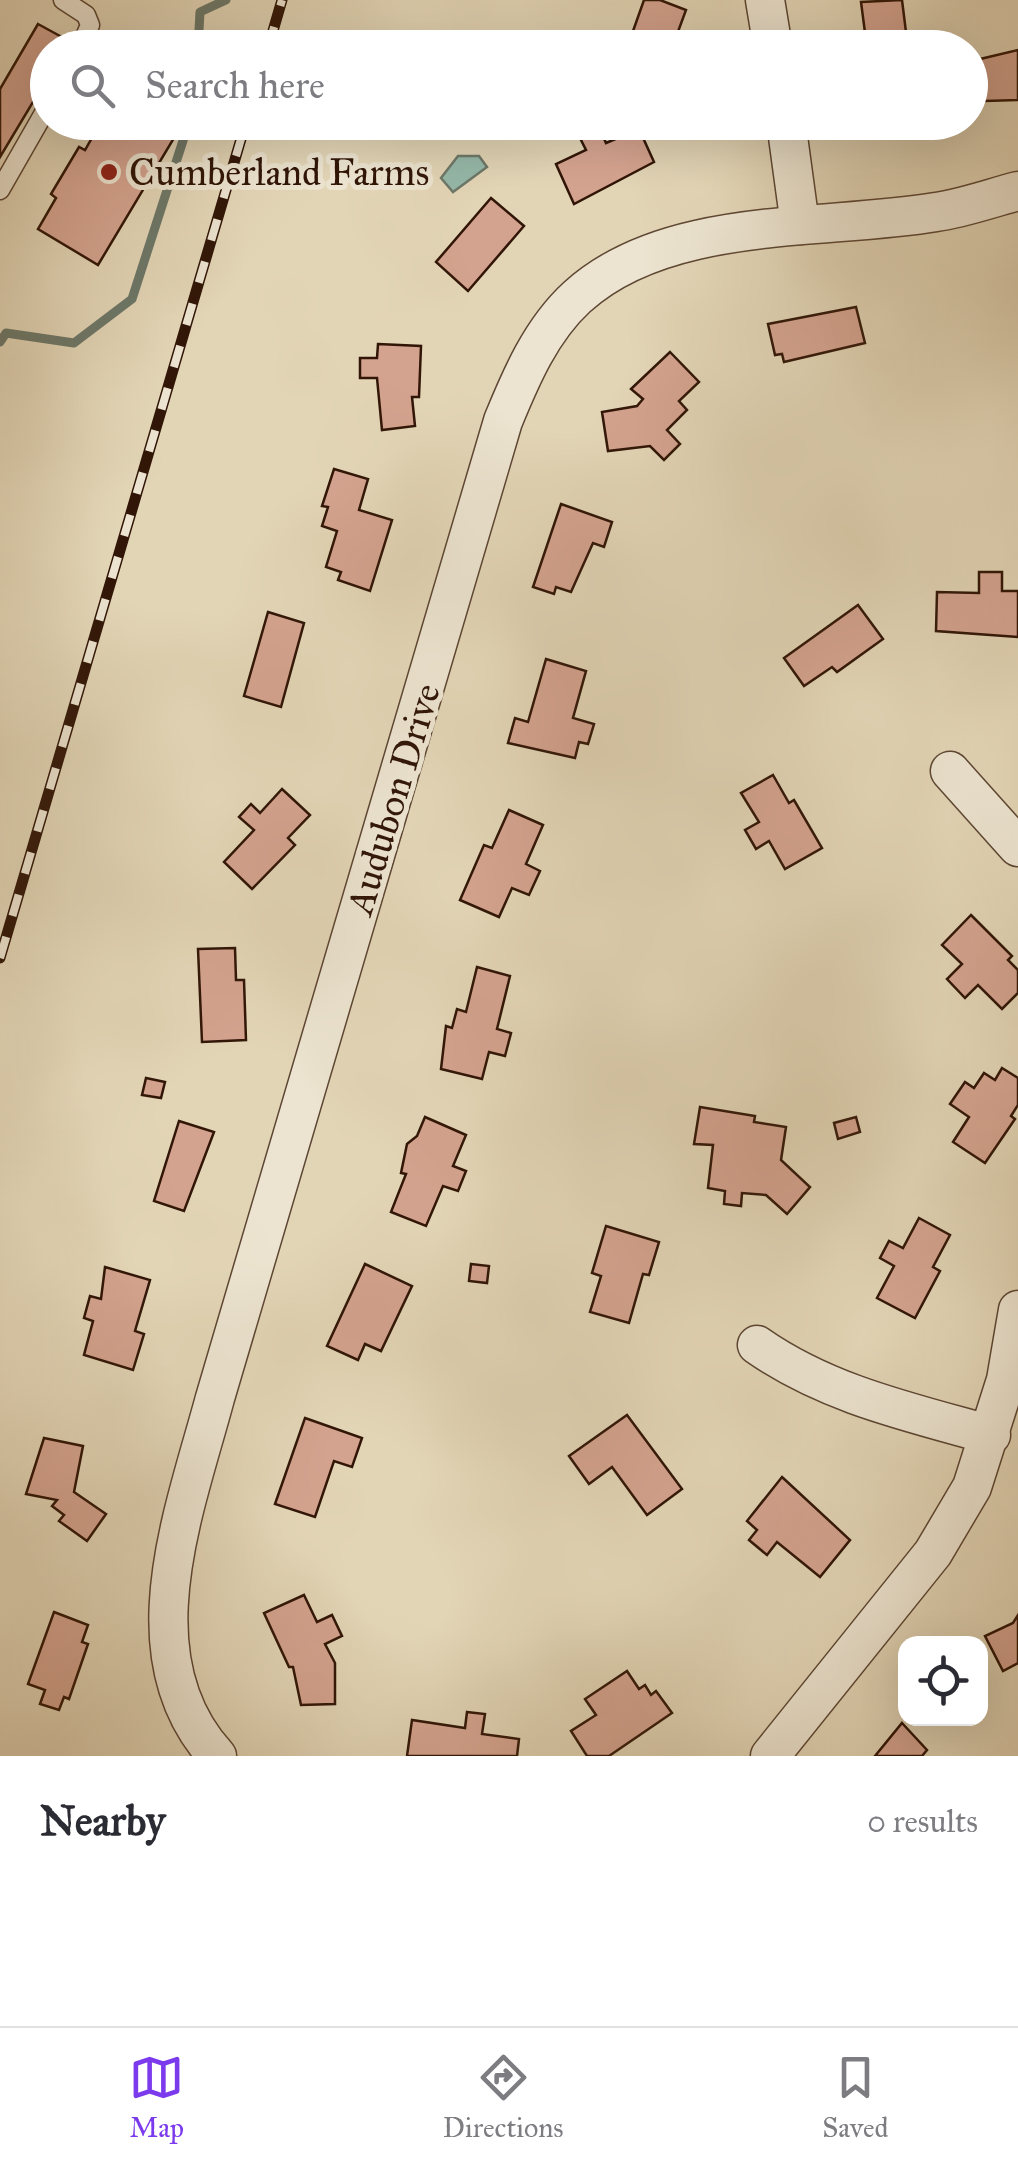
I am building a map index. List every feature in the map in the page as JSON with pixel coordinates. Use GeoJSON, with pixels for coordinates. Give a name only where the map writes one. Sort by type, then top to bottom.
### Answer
{"type":"FeatureCollection","features":[{"type":"Feature","properties":{"kind":"street"},"geometry":{"type":"LineString","coordinates":[[765,0],[770,30]]}},
{"type":"Feature","properties":{"kind":"street"},"geometry":{"type":"LineString","coordinates":[[788,140],[800,226]]}},
{"type":"Feature","properties":{"kind":"street","name":"Audubon Drive"},"geometry":{"type":"LineString","coordinates":[[206,1753],[168,1657],[176,1550],[215,1398],[503,421],[534,352],[559,316],[604,276],[674,242],[938,212],[1018,191]]}},
{"type":"Feature","properties":{"kind":"street"},"geometry":{"type":"LineString","coordinates":[[950,771],[1018,847]]}},
{"type":"Feature","properties":{"kind":"street"},"geometry":{"type":"LineString","coordinates":[[770,1756],[933,1553],[972,1487],[991,1435],[1018,1310]]}},
{"type":"Feature","properties":{"kind":"street"},"geometry":{"type":"LineString","coordinates":[[756,1345],[799,1374],[879,1404],[991,1435]]}},
{"type":"Feature","properties":{"kind":"lane"},"geometry":{"type":"LineString","coordinates":[[62,0],[86,14],[88,30]]}},
{"type":"Feature","properties":{"kind":"lane"},"geometry":{"type":"LineString","coordinates":[[0,190],[30,138]]}},
{"type":"Feature","properties":{"kind":"shaded area"},"geometry":{"type":"Polygon","coordinates":[[[458,156],[479,156],[487,167],[453,192],[441,178],[458,156]]]}},
{"type":"Feature","properties":{"kind":"building"},"geometry":{"type":"Polygon","coordinates":[[[644,0],[660,0],[686,10],[679,30],[633,30],[644,0]]]}},
{"type":"Feature","properties":{"kind":"building"},"geometry":{"type":"Polygon","coordinates":[[[902,0],[906,30],[865,30],[861,2],[902,0]]]}},
{"type":"Feature","properties":{"kind":"building"},"geometry":{"type":"Polygon","coordinates":[[[30,38],[30,107],[0,157],[0,89],[30,38]]]}},
{"type":"Feature","properties":{"kind":"building"},"geometry":{"type":"Polygon","coordinates":[[[1018,50],[1018,100],[988,101],[988,57],[1018,50]]]}},
{"type":"Feature","properties":{"kind":"building","name":"Cumberland Farms"},"geometry":{"type":"Polygon","coordinates":[[[91,140],[173,140],[98,265],[38,229],[56,198],[51,194],[79,147],[85,150],[91,140]]]}},
{"type":"Feature","properties":{"kind":"building"},"geometry":{"type":"Polygon","coordinates":[[[581,140],[644,140],[654,162],[574,204],[556,164],[586,150],[581,140]]]}},
{"type":"Feature","properties":{"kind":"building"},"geometry":{"type":"Polygon","coordinates":[[[491,198],[524,226],[468,291],[436,262],[491,198]]]}},
{"type":"Feature","properties":{"kind":"building"},"geometry":{"type":"Polygon","coordinates":[[[856,307],[865,343],[784,362],[782,354],[775,355],[768,324],[856,307]]]}},
{"type":"Feature","properties":{"kind":"building"},"geometry":{"type":"Polygon","coordinates":[[[378,344],[421,346],[419,397],[412,397],[415,426],[382,430],[377,378],[360,378],[360,358],[377,358],[378,344]]]}},
{"type":"Feature","properties":{"kind":"building"},"geometry":{"type":"Polygon","coordinates":[[[670,352],[699,382],[679,401],[687,410],[667,430],[680,444],[664,460],[650,446],[608,451],[602,412],[637,406],[643,399],[631,389],[670,352]]]}},
{"type":"Feature","properties":{"kind":"building"},"geometry":{"type":"Polygon","coordinates":[[[334,469],[368,479],[359,510],[392,520],[370,591],[338,580],[341,572],[326,567],[337,531],[322,526],[328,507],[322,506],[334,469]]]}},
{"type":"Feature","properties":{"kind":"building"},"geometry":{"type":"Polygon","coordinates":[[[561,504],[612,522],[604,547],[593,543],[571,592],[556,587],[554,594],[533,587],[561,504]]]}},
{"type":"Feature","properties":{"kind":"building"},"geometry":{"type":"Polygon","coordinates":[[[979,572],[1002,572],[1002,591],[1018,591],[1018,637],[936,631],[937,592],[979,593],[979,572]]]}},
{"type":"Feature","properties":{"kind":"building"},"geometry":{"type":"Polygon","coordinates":[[[858,605],[883,639],[837,672],[832,667],[804,686],[784,658],[858,605]]]}},
{"type":"Feature","properties":{"kind":"building"},"geometry":{"type":"Polygon","coordinates":[[[268,612],[304,623],[281,707],[244,696],[268,612]]]}},
{"type":"Feature","properties":{"kind":"building"},"geometry":{"type":"Polygon","coordinates":[[[546,659],[586,671],[573,718],[594,724],[588,744],[579,742],[575,758],[508,743],[515,718],[528,722],[546,659]]]}},
{"type":"Feature","properties":{"kind":"building"},"geometry":{"type":"Polygon","coordinates":[[[773,775],[789,803],[794,800],[822,848],[785,869],[769,841],[756,849],[745,830],[759,822],[741,793],[773,775]]]}},
{"type":"Feature","properties":{"kind":"building"},"geometry":{"type":"Polygon","coordinates":[[[282,789],[310,815],[288,838],[295,845],[252,889],[224,862],[254,830],[239,817],[251,804],[260,813],[282,789]]]}},
{"type":"Feature","properties":{"kind":"building"},"geometry":{"type":"Polygon","coordinates":[[[509,810],[543,825],[526,864],[540,871],[529,895],[512,888],[499,917],[460,900],[484,845],[492,848],[509,810]]]}},
{"type":"Feature","properties":{"kind":"building"},"geometry":{"type":"Polygon","coordinates":[[[971,915],[1012,956],[1008,960],[1018,970],[1018,993],[1002,1009],[978,985],[965,998],[947,979],[962,964],[942,945],[971,915]]]}},
{"type":"Feature","properties":{"kind":"building"},"geometry":{"type":"Polygon","coordinates":[[[235,948],[236,980],[244,980],[246,1040],[202,1042],[198,949],[235,948]]]}},
{"type":"Feature","properties":{"kind":"building"},"geometry":{"type":"Polygon","coordinates":[[[477,967],[510,976],[497,1029],[511,1033],[505,1056],[489,1052],[482,1079],[441,1069],[446,1026],[452,1028],[457,1009],[466,1012],[477,967]]]}},
{"type":"Feature","properties":{"kind":"building"},"geometry":{"type":"Polygon","coordinates":[[[1002,1068],[1018,1078],[1018,1105],[1011,1116],[1015,1119],[985,1163],[953,1142],[969,1117],[950,1104],[965,1082],[974,1088],[984,1073],[995,1080],[1002,1068]]]}},
{"type":"Feature","properties":{"kind":"building"},"geometry":{"type":"Polygon","coordinates":[[[146,1078],[165,1082],[161,1098],[142,1095],[146,1078]]]}},
{"type":"Feature","properties":{"kind":"building"},"geometry":{"type":"Polygon","coordinates":[[[700,1107],[755,1116],[754,1122],[786,1127],[781,1160],[810,1187],[787,1214],[766,1195],[742,1193],[741,1206],[724,1204],[725,1191],[708,1188],[713,1145],[694,1144],[700,1107]]]}},
{"type":"Feature","properties":{"kind":"building"},"geometry":{"type":"Polygon","coordinates":[[[425,1117],[466,1135],[453,1166],[466,1171],[458,1191],[443,1186],[426,1226],[391,1212],[406,1174],[401,1173],[407,1144],[417,1136],[425,1117]]]}},
{"type":"Feature","properties":{"kind":"building"},"geometry":{"type":"Polygon","coordinates":[[[856,1117],[860,1132],[838,1139],[834,1123],[856,1117]]]}},
{"type":"Feature","properties":{"kind":"building"},"geometry":{"type":"Polygon","coordinates":[[[179,1121],[214,1132],[184,1211],[154,1201],[179,1121]]]}},
{"type":"Feature","properties":{"kind":"building"},"geometry":{"type":"Polygon","coordinates":[[[919,1218],[950,1235],[933,1267],[940,1271],[915,1318],[877,1298],[894,1266],[880,1258],[889,1241],[903,1248],[919,1218]]]}},
{"type":"Feature","properties":{"kind":"building"},"geometry":{"type":"Polygon","coordinates":[[[606,1226],[659,1242],[649,1275],[643,1274],[629,1323],[590,1312],[601,1276],[592,1273],[606,1226]]]}},
{"type":"Feature","properties":{"kind":"building"},"geometry":{"type":"Polygon","coordinates":[[[365,1264],[412,1286],[381,1351],[365,1344],[358,1360],[327,1346],[365,1264]]]}},
{"type":"Feature","properties":{"kind":"building"},"geometry":{"type":"Polygon","coordinates":[[[471,1264],[489,1266],[487,1283],[469,1281],[471,1264]]]}},
{"type":"Feature","properties":{"kind":"building"},"geometry":{"type":"Polygon","coordinates":[[[105,1267],[150,1280],[135,1331],[144,1334],[133,1370],[84,1355],[93,1321],[84,1318],[90,1296],[101,1299],[105,1267]]]}},
{"type":"Feature","properties":{"kind":"building"},"geometry":{"type":"Polygon","coordinates":[[[627,1415],[682,1489],[647,1515],[612,1467],[589,1484],[569,1456],[627,1415]]]}},
{"type":"Feature","properties":{"kind":"building"},"geometry":{"type":"Polygon","coordinates":[[[305,1418],[362,1438],[352,1467],[334,1461],[315,1517],[275,1504],[305,1418]]]}},
{"type":"Feature","properties":{"kind":"building"},"geometry":{"type":"Polygon","coordinates":[[[44,1438],[83,1446],[74,1492],[106,1514],[87,1541],[59,1521],[64,1515],[52,1506],[57,1500],[26,1494],[44,1438]]]}},
{"type":"Feature","properties":{"kind":"building"},"geometry":{"type":"Polygon","coordinates":[[[782,1477],[850,1540],[820,1577],[777,1542],[767,1555],[749,1540],[757,1530],[747,1521],[782,1477]]]}},
{"type":"Feature","properties":{"kind":"building"},"geometry":{"type":"Polygon","coordinates":[[[304,1595],[317,1622],[332,1615],[342,1636],[325,1644],[335,1663],[335,1704],[301,1705],[293,1667],[289,1667],[264,1613],[304,1595]]]}},
{"type":"Feature","properties":{"kind":"building"},"geometry":{"type":"Polygon","coordinates":[[[54,1612],[88,1625],[82,1642],[88,1644],[69,1699],[64,1697],[59,1710],[40,1704],[45,1690],[28,1684],[54,1612]]]}},
{"type":"Feature","properties":{"kind":"building"},"geometry":{"type":"Polygon","coordinates":[[[1018,1615],[1018,1663],[1003,1671],[985,1636],[1013,1623],[1018,1615]]]}},
{"type":"Feature","properties":{"kind":"building"},"geometry":{"type":"Polygon","coordinates":[[[627,1671],[639,1689],[645,1685],[651,1695],[656,1691],[672,1713],[609,1756],[587,1756],[571,1731],[596,1715],[585,1699],[627,1671]]]}},
{"type":"Feature","properties":{"kind":"building"},"geometry":{"type":"Polygon","coordinates":[[[467,1712],[485,1714],[482,1734],[519,1739],[517,1756],[407,1756],[412,1720],[465,1728],[467,1712]]]}},
{"type":"Feature","properties":{"kind":"building"},"geometry":{"type":"Polygon","coordinates":[[[900,1726],[905,1726],[927,1750],[922,1756],[875,1756],[900,1726]]]}},
{"type":"Feature","properties":{"kind":"waterway"},"geometry":{"type":"LineString","coordinates":[[199,30],[200,12],[226,0]]}},
{"type":"Feature","properties":{"kind":"waterway"},"geometry":{"type":"LineString","coordinates":[[0,342],[6,333],[74,343],[132,299],[183,140]]}},
{"type":"Feature","properties":{"kind":"railway"},"geometry":{"type":"LineString","coordinates":[[273,30],[282,0]]}},
{"type":"Feature","properties":{"kind":"railway"},"geometry":{"type":"LineString","coordinates":[[0,958],[241,140]]}},
{"type":"Feature","properties":{"kind":"place","name":"Cumberland Farms"},"geometry":{"type":"Point","coordinates":[109,172]}}]}
